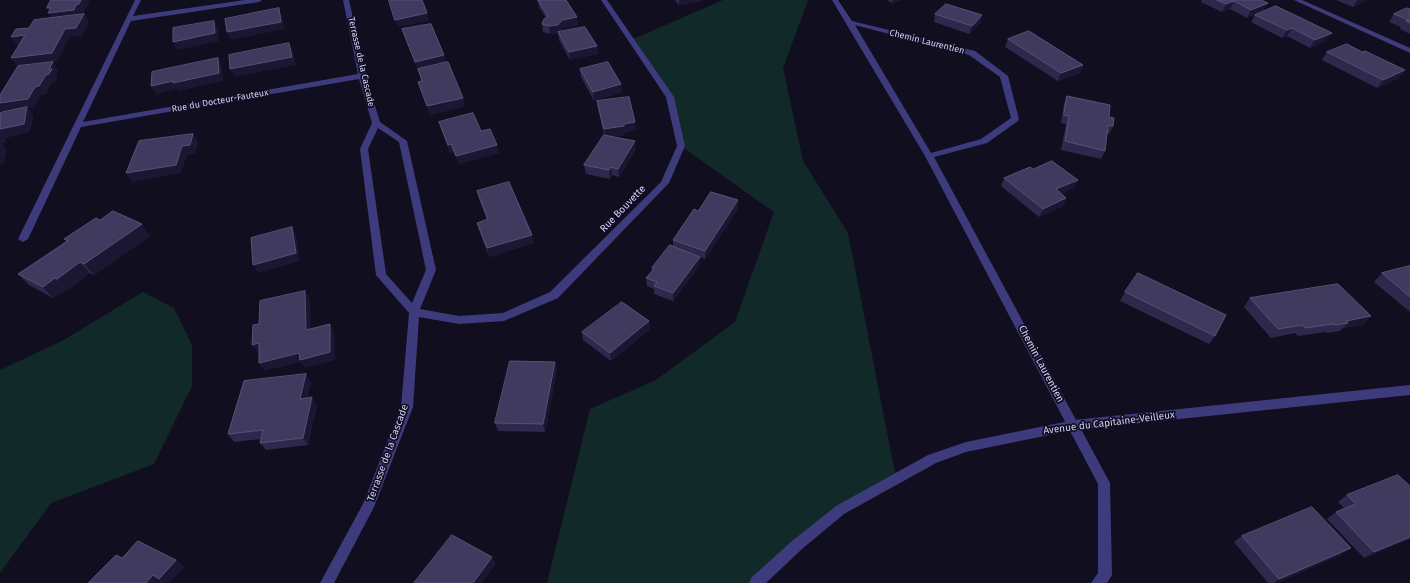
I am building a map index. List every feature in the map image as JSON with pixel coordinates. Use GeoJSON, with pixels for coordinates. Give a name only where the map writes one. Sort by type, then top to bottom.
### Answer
{"type":"FeatureCollection","features":[{"type":"Feature","properties":{"kind":"street"},"geometry":{"type":"LineString","coordinates":[[23,239],[138,0]]}},
{"type":"Feature","properties":{"kind":"street"},"geometry":{"type":"LineString","coordinates":[[128,19],[259,0]]}},
{"type":"Feature","properties":{"kind":"street","name":"Terrasse de la Cascade"},"geometry":{"type":"LineString","coordinates":[[327,583],[368,507],[407,407],[414,312],[431,270],[403,141],[376,123],[362,76],[346,0]]}},
{"type":"Feature","properties":{"kind":"street","name":"Rue Bouvette"},"geometry":{"type":"LineString","coordinates":[[414,312],[459,320],[504,317],[554,295],[665,183],[681,146],[670,97],[604,0]]}},
{"type":"Feature","properties":{"kind":"street","name":"Chemin Laurentien"},"geometry":{"type":"LineString","coordinates":[[835,0],[929,156],[1104,483],[1105,575],[1098,583]]}},
{"type":"Feature","properties":{"kind":"street"},"geometry":{"type":"LineString","coordinates":[[1297,0],[1410,51]]}},
{"type":"Feature","properties":{"kind":"street","name":"Chemin Laurentien"},"geometry":{"type":"LineString","coordinates":[[849,22],[972,53],[1004,76],[1014,119],[984,141],[929,156]]}},
{"type":"Feature","properties":{"kind":"street","name":"Rue du Docteur-Fauteux"},"geometry":{"type":"LineString","coordinates":[[78,125],[362,76]]}},
{"type":"Feature","properties":{"kind":"street"},"geometry":{"type":"LineString","coordinates":[[376,123],[364,149],[381,275],[414,312]]}},
{"type":"Feature","properties":{"kind":"street","name":"Avenue du Capitaine-Veilleux"},"geometry":{"type":"LineString","coordinates":[[756,583],[797,545],[840,510],[932,460],[966,447],[1074,425],[1410,390]]}},
{"type":"Feature","properties":{"kind":"green space"},"geometry":{"type":"Polygon","coordinates":[[[723,0],[808,0],[783,68],[803,161],[848,233],[896,478],[840,510],[756,583],[547,583],[590,409],[656,380],[735,322],[774,212],[681,146],[670,97],[631,40],[723,0]]]}},
{"type":"Feature","properties":{"kind":"green space"},"geometry":{"type":"Polygon","coordinates":[[[143,292],[174,308],[192,345],[192,386],[154,464],[51,503],[0,573],[0,370],[62,341],[143,292]]]}},
{"type":"Feature","properties":{"kind":"building"},"geometry":{"type":"Polygon","coordinates":[[[51,0],[81,0],[79,4],[76,5],[74,10],[48,13],[51,8],[47,8],[51,0]]]}},
{"type":"Feature","properties":{"kind":"building"},"geometry":{"type":"Polygon","coordinates":[[[389,0],[422,0],[427,13],[395,20],[389,0]]]}},
{"type":"Feature","properties":{"kind":"building"},"geometry":{"type":"Polygon","coordinates":[[[538,0],[566,0],[577,17],[562,20],[558,25],[549,26],[542,24],[544,19],[548,17],[538,0]]]}},
{"type":"Feature","properties":{"kind":"building"},"geometry":{"type":"Polygon","coordinates":[[[1217,0],[1261,0],[1268,3],[1251,10],[1234,1],[1226,4],[1217,0]]]}},
{"type":"Feature","properties":{"kind":"building"},"geometry":{"type":"Polygon","coordinates":[[[946,4],[982,15],[972,26],[935,14],[946,4]]]}},
{"type":"Feature","properties":{"kind":"building"},"geometry":{"type":"Polygon","coordinates":[[[1276,6],[1332,33],[1315,40],[1292,28],[1287,30],[1255,15],[1276,6]]]}},
{"type":"Feature","properties":{"kind":"building"},"geometry":{"type":"Polygon","coordinates":[[[279,8],[281,22],[227,32],[225,19],[279,8]]]}},
{"type":"Feature","properties":{"kind":"building"},"geometry":{"type":"Polygon","coordinates":[[[1407,8],[1410,9],[1410,23],[1406,21],[1409,20],[1394,14],[1407,8]]]}},
{"type":"Feature","properties":{"kind":"building"},"geometry":{"type":"Polygon","coordinates":[[[84,14],[76,28],[65,29],[52,53],[11,58],[25,35],[11,37],[16,29],[29,28],[34,20],[84,14]]]}},
{"type":"Feature","properties":{"kind":"building"},"geometry":{"type":"Polygon","coordinates":[[[214,21],[215,33],[173,42],[173,28],[214,21]]]}},
{"type":"Feature","properties":{"kind":"building"},"geometry":{"type":"Polygon","coordinates":[[[431,24],[444,55],[415,62],[402,29],[431,24]]]}},
{"type":"Feature","properties":{"kind":"building"},"geometry":{"type":"Polygon","coordinates":[[[585,27],[597,46],[569,52],[558,32],[585,27]]]}},
{"type":"Feature","properties":{"kind":"building"},"geometry":{"type":"Polygon","coordinates":[[[1029,31],[1083,65],[1061,73],[1008,39],[1029,31]]]}},
{"type":"Feature","properties":{"kind":"building"},"geometry":{"type":"Polygon","coordinates":[[[289,43],[292,57],[230,69],[229,55],[289,43]]]}},
{"type":"Feature","properties":{"kind":"building"},"geometry":{"type":"Polygon","coordinates":[[[1347,44],[1405,70],[1383,80],[1327,52],[1347,44]]]}},
{"type":"Feature","properties":{"kind":"building"},"geometry":{"type":"Polygon","coordinates":[[[218,58],[219,73],[151,86],[152,72],[218,58]]]}},
{"type":"Feature","properties":{"kind":"building"},"geometry":{"type":"Polygon","coordinates":[[[53,62],[49,69],[52,69],[49,74],[46,75],[39,86],[35,87],[28,99],[0,103],[0,95],[18,66],[53,62]]]}},
{"type":"Feature","properties":{"kind":"building"},"geometry":{"type":"Polygon","coordinates":[[[448,62],[463,98],[427,106],[418,82],[422,81],[418,69],[448,62]]]}},
{"type":"Feature","properties":{"kind":"building"},"geometry":{"type":"Polygon","coordinates":[[[608,62],[621,84],[593,92],[580,69],[608,62]]]}},
{"type":"Feature","properties":{"kind":"building"},"geometry":{"type":"Polygon","coordinates":[[[1067,96],[1110,105],[1109,117],[1114,118],[1113,126],[1108,125],[1105,151],[1065,141],[1069,116],[1064,115],[1067,96]]]}},
{"type":"Feature","properties":{"kind":"building"},"geometry":{"type":"Polygon","coordinates":[[[629,97],[635,122],[624,124],[624,126],[604,129],[597,101],[629,97]]]}},
{"type":"Feature","properties":{"kind":"building"},"geometry":{"type":"Polygon","coordinates":[[[27,107],[24,124],[0,129],[0,113],[27,107]]]}},
{"type":"Feature","properties":{"kind":"building"},"geometry":{"type":"Polygon","coordinates":[[[473,113],[481,131],[490,129],[497,145],[456,156],[451,144],[448,145],[439,122],[473,113]]]}},
{"type":"Feature","properties":{"kind":"building"},"geometry":{"type":"Polygon","coordinates":[[[193,134],[190,145],[182,146],[176,165],[126,173],[139,141],[193,134]]]}},
{"type":"Feature","properties":{"kind":"building"},"geometry":{"type":"Polygon","coordinates":[[[604,135],[635,141],[618,169],[611,167],[609,170],[584,165],[604,135]]]}},
{"type":"Feature","properties":{"kind":"building"},"geometry":{"type":"Polygon","coordinates":[[[1052,161],[1078,180],[1056,189],[1066,198],[1043,209],[1004,178],[1030,167],[1033,169],[1052,161]]]}},
{"type":"Feature","properties":{"kind":"building"},"geometry":{"type":"Polygon","coordinates":[[[509,182],[532,235],[487,248],[477,223],[488,219],[477,191],[509,182]]]}},
{"type":"Feature","properties":{"kind":"building"},"geometry":{"type":"Polygon","coordinates":[[[711,192],[738,200],[705,251],[673,240],[694,209],[698,211],[711,192]]]}},
{"type":"Feature","properties":{"kind":"building"},"geometry":{"type":"Polygon","coordinates":[[[113,211],[142,224],[84,264],[80,262],[57,279],[55,278],[43,287],[18,274],[68,241],[64,239],[96,218],[100,220],[113,211]]]}},
{"type":"Feature","properties":{"kind":"building"},"geometry":{"type":"Polygon","coordinates":[[[292,227],[296,253],[253,265],[251,238],[292,227]]]}},
{"type":"Feature","properties":{"kind":"building"},"geometry":{"type":"Polygon","coordinates":[[[670,245],[700,257],[673,293],[654,286],[657,282],[646,278],[670,245]]]}},
{"type":"Feature","properties":{"kind":"building"},"geometry":{"type":"Polygon","coordinates":[[[1410,266],[1410,297],[1382,273],[1410,266]]]}},
{"type":"Feature","properties":{"kind":"building"},"geometry":{"type":"Polygon","coordinates":[[[1138,273],[1226,315],[1215,336],[1125,292],[1138,273]]]}},
{"type":"Feature","properties":{"kind":"building"},"geometry":{"type":"Polygon","coordinates":[[[1338,284],[1371,316],[1346,321],[1348,323],[1335,325],[1305,328],[1303,325],[1278,329],[1250,298],[1338,284]]]}},
{"type":"Feature","properties":{"kind":"building"},"geometry":{"type":"Polygon","coordinates":[[[305,291],[306,330],[330,324],[330,352],[300,360],[299,353],[259,363],[259,343],[252,345],[253,325],[259,324],[260,301],[305,291]]]}},
{"type":"Feature","properties":{"kind":"building"},"geometry":{"type":"Polygon","coordinates":[[[622,302],[649,321],[610,353],[582,332],[622,302]]]}},
{"type":"Feature","properties":{"kind":"building"},"geometry":{"type":"Polygon","coordinates":[[[510,361],[555,362],[543,424],[495,423],[510,361]]]}},
{"type":"Feature","properties":{"kind":"building"},"geometry":{"type":"Polygon","coordinates":[[[306,374],[300,399],[312,397],[303,438],[260,443],[263,430],[228,434],[244,381],[306,374]]]}},
{"type":"Feature","properties":{"kind":"building"},"geometry":{"type":"Polygon","coordinates":[[[1398,475],[1410,486],[1410,537],[1374,552],[1336,512],[1356,504],[1347,495],[1398,475]]]}},
{"type":"Feature","properties":{"kind":"building"},"geometry":{"type":"Polygon","coordinates":[[[1312,507],[1351,548],[1279,579],[1242,536],[1312,507]]]}},
{"type":"Feature","properties":{"kind":"building"},"geometry":{"type":"Polygon","coordinates":[[[452,535],[492,557],[473,583],[414,583],[452,535]]]}},
{"type":"Feature","properties":{"kind":"building"},"geometry":{"type":"Polygon","coordinates":[[[138,541],[176,560],[159,579],[153,575],[146,583],[88,583],[116,555],[122,558],[138,541]]]}}]}
